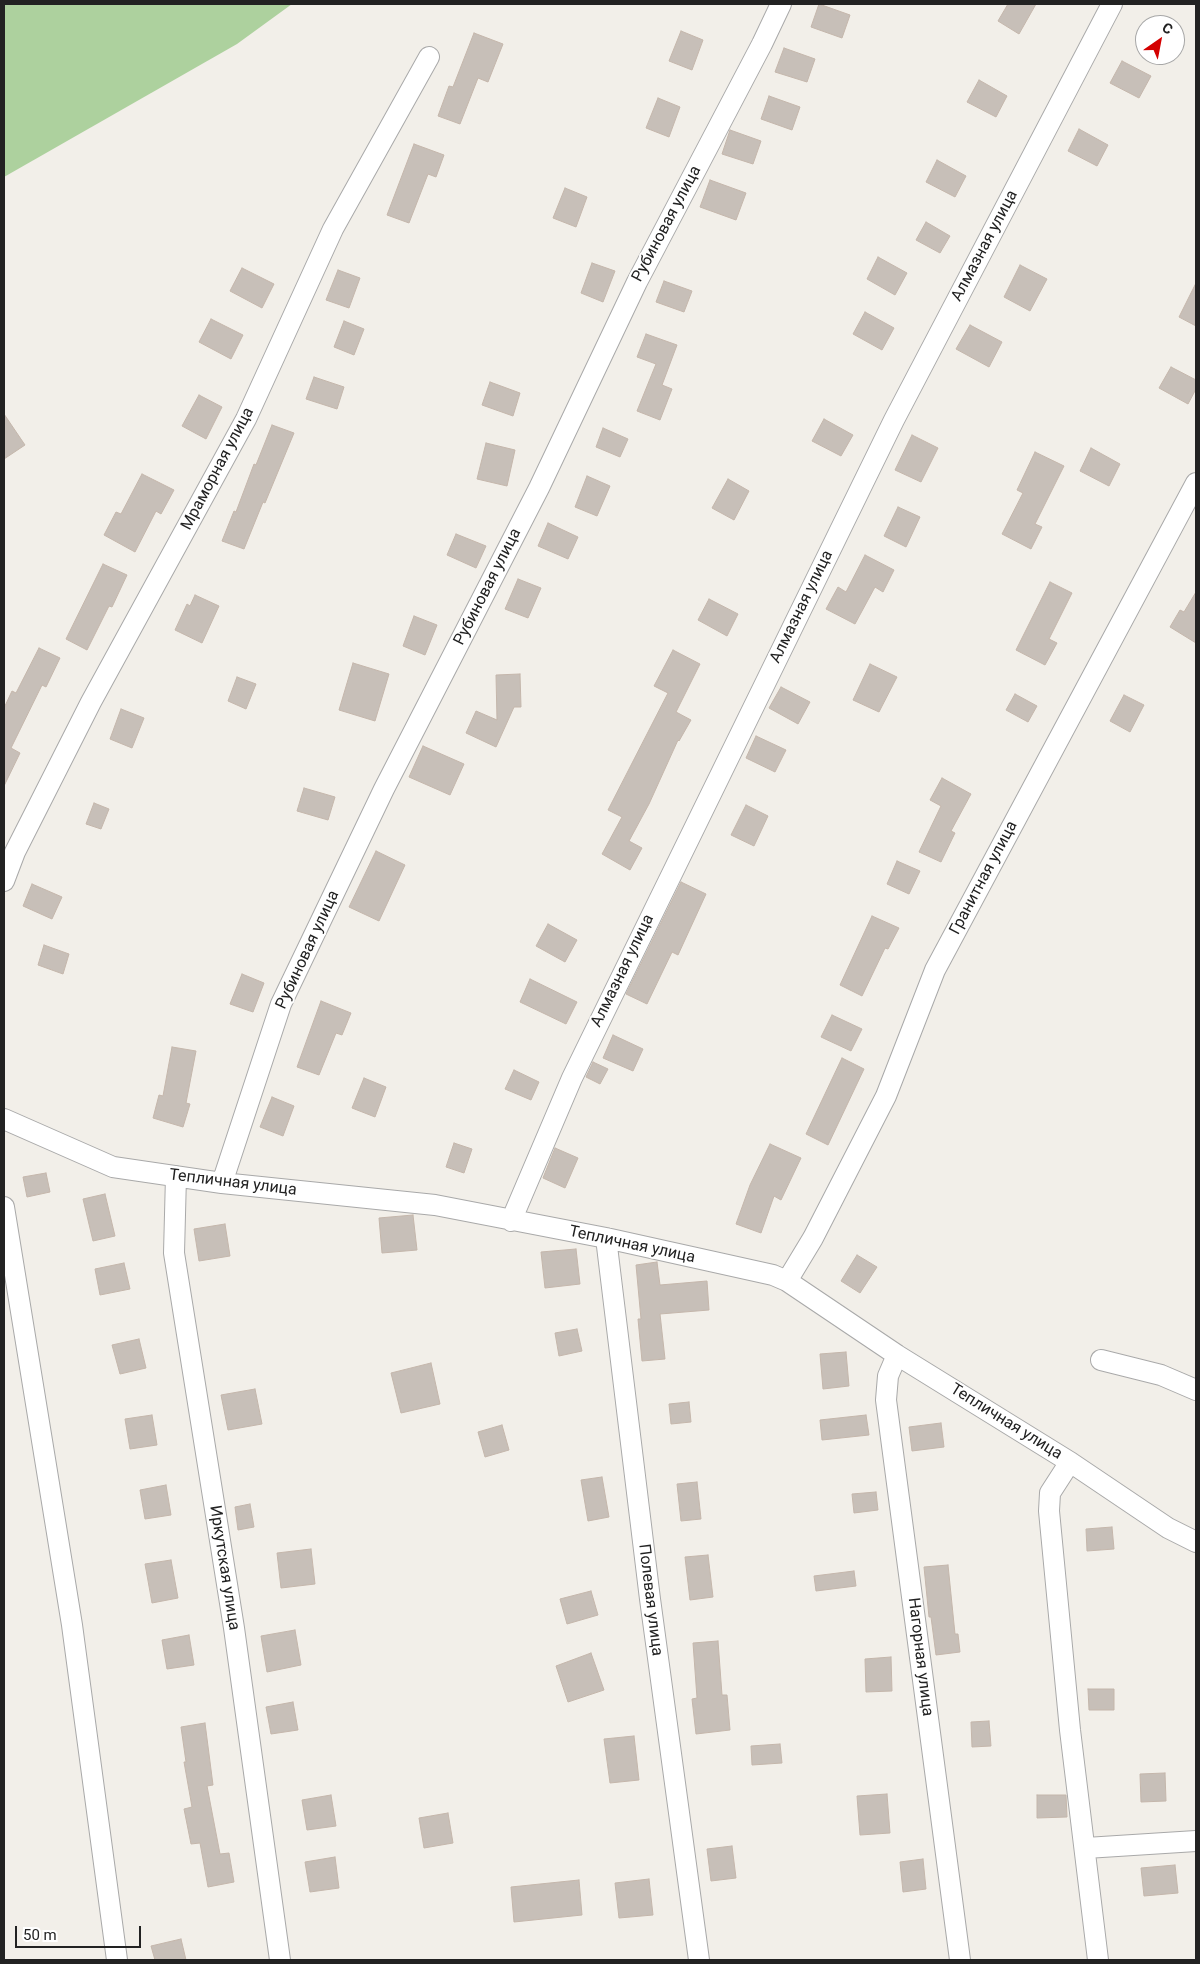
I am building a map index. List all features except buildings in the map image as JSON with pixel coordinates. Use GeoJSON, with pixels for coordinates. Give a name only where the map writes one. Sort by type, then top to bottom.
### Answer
{"type":"FeatureCollection","features":[{"type":"Feature","properties":{"kind":"street","name":"Рубиновая улица"},"geometry":{"type":"LineString","coordinates":[[222,1183],[281,1004],[384,789],[539,488],[636,282],[762,44],[781,4]]}},
{"type":"Feature","properties":{"kind":"street","name":"Алмазная улица"},"geometry":{"type":"LineString","coordinates":[[511,1221],[572,1078],[894,420],[1112,4]]}},
{"type":"Feature","properties":{"kind":"street","name":"Мраморная улица"},"geometry":{"type":"LineString","coordinates":[[4,880],[15,852],[92,702],[246,419],[333,229],[429,57]]}},
{"type":"Feature","properties":{"kind":"street","name":"Гранитная улица"},"geometry":{"type":"LineString","coordinates":[[787,1281],[813,1238],[886,1096],[935,970],[1196,483]]}},
{"type":"Feature","properties":{"kind":"street","name":"Тепличная улица"},"geometry":{"type":"LineString","coordinates":[[4,1119],[113,1168],[222,1183],[436,1205],[606,1238],[773,1275],[787,1281],[897,1355],[1070,1462],[1168,1528],[1196,1542]]}},
{"type":"Feature","properties":{"kind":"street","name":"Иркутская улица"},"geometry":{"type":"LineString","coordinates":[[176,1176],[174,1253],[234,1628],[280,1960]]}},
{"type":"Feature","properties":{"kind":"street"},"geometry":{"type":"LineString","coordinates":[[4,1207],[72,1625],[117,1960]]}},
{"type":"Feature","properties":{"kind":"street","name":"Полевая улица"},"geometry":{"type":"LineString","coordinates":[[606,1238],[648,1590],[699,1960]]}},
{"type":"Feature","properties":{"kind":"street","name":"Нагорная улица"},"geometry":{"type":"LineString","coordinates":[[897,1355],[888,1376],[886,1400],[960,1960]]}},
{"type":"Feature","properties":{"kind":"street"},"geometry":{"type":"LineString","coordinates":[[1101,1360],[1161,1375],[1196,1390]]}},
{"type":"Feature","properties":{"kind":"street"},"geometry":{"type":"LineString","coordinates":[[1070,1462],[1050,1493],[1049,1511],[1070,1730],[1086,1848],[1098,1960]]}},
{"type":"Feature","properties":{"kind":"street"},"geometry":{"type":"LineString","coordinates":[[1086,1848],[1196,1841]]}},
{"type":"Feature","properties":{"kind":"green space"},"geometry":{"type":"Polygon","coordinates":[[[4,4],[292,4],[237,44],[4,177],[4,4]]]}}]}
